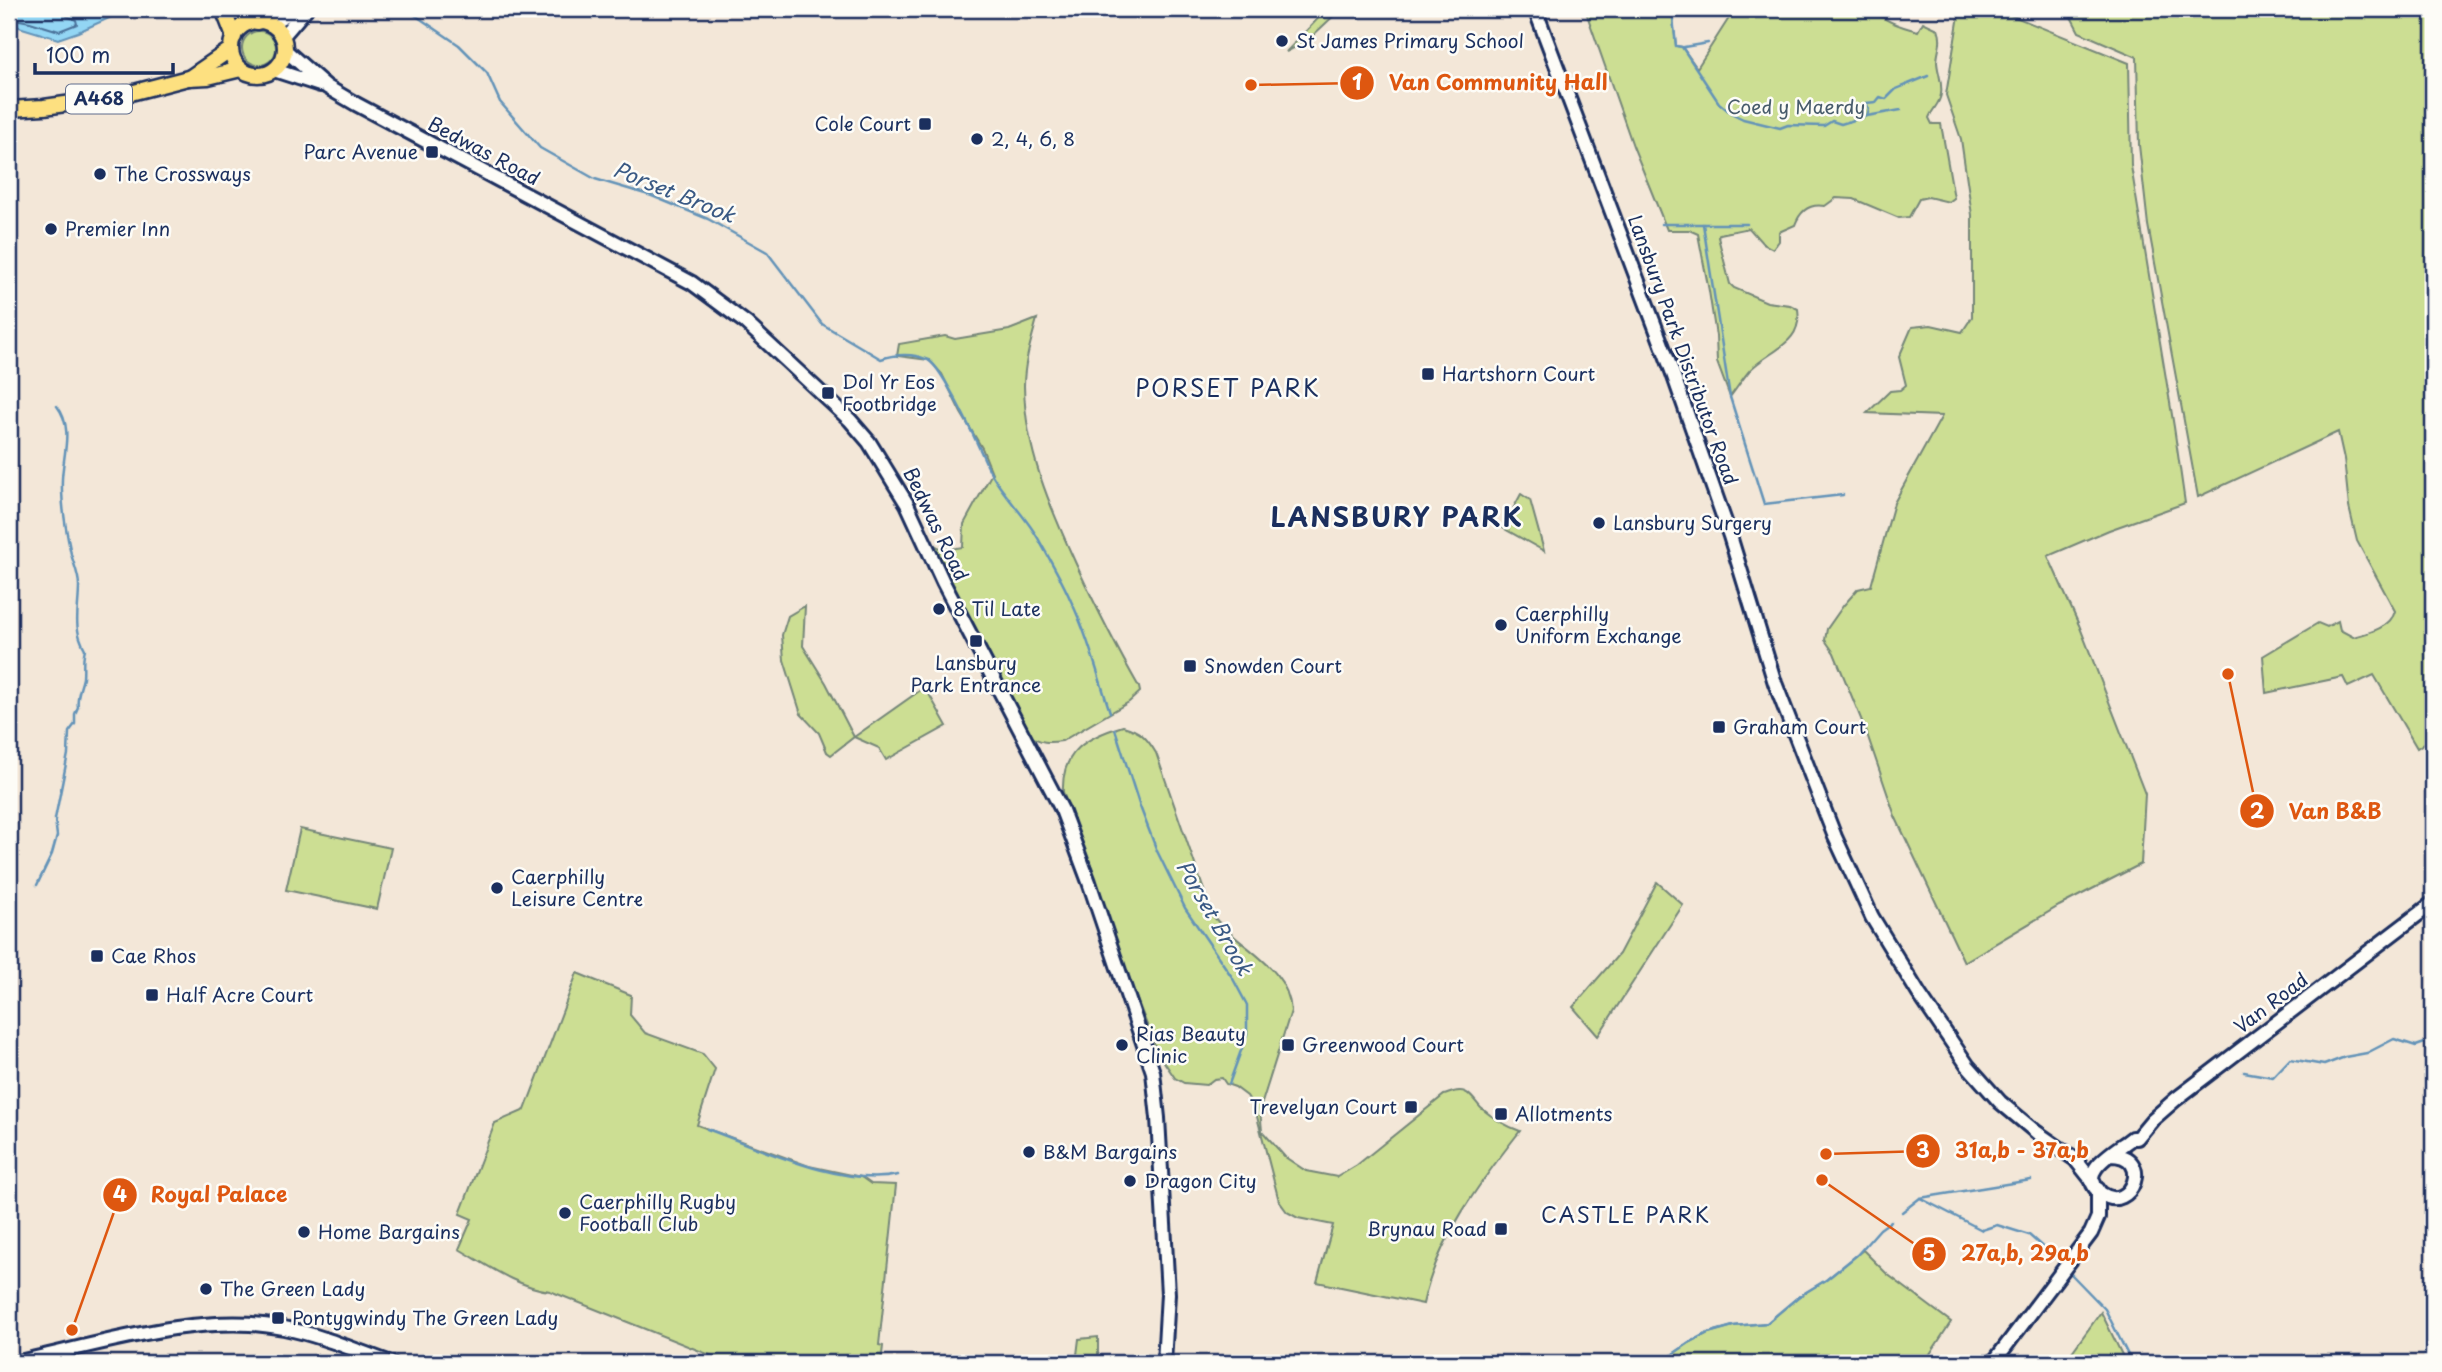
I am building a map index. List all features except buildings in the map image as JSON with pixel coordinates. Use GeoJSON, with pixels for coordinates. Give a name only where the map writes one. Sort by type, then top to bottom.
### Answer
{"type":"FeatureCollection","features":[{"type":"Feature","properties":{"kind":"main road"},"geometry":{"type":"LineString","coordinates":[[223,9],[236,63],[241,69]]}},
{"type":"Feature","properties":{"kind":"main road"},"geometry":{"type":"LineString","coordinates":[[236,9],[263,23],[283,43],[279,64],[274,70]]}},
{"type":"Feature","properties":{"kind":"main road","name":"A468"},"geometry":{"type":"LineString","coordinates":[[188,78],[233,43],[244,26],[263,23]]}},
{"type":"Feature","properties":{"kind":"main road","name":"A468"},"geometry":{"type":"LineString","coordinates":[[9,109],[115,97],[188,78],[208,77],[241,69],[258,75],[274,70]]}},
{"type":"Feature","properties":{"kind":"street"},"geometry":{"type":"LineString","coordinates":[[263,23],[298,9]]}},
{"type":"Feature","properties":{"kind":"street"},"geometry":{"type":"LineString","coordinates":[[306,9],[283,43],[327,87]]}},
{"type":"Feature","properties":{"kind":"street","name":"Lansbury Park Distributor Road"},"geometry":{"type":"LineString","coordinates":[[1535,9],[1672,371],[1730,536],[1775,683],[1835,837],[1872,917],[1919,994],[1968,1066],[2000,1102],[2036,1132],[2075,1159],[2096,1186]]}},
{"type":"Feature","properties":{"kind":"street"},"geometry":{"type":"LineString","coordinates":[[274,70],[327,87]]}},
{"type":"Feature","properties":{"kind":"street","name":"Bedwas Road"},"geometry":{"type":"LineString","coordinates":[[327,87],[583,227],[692,283],[735,313],[796,368],[850,420],[881,460],[907,504],[958,613],[1062,810],[1147,1052],[1156,1089],[1164,1216],[1168,1294],[1164,1363]]}},
{"type":"Feature","properties":{"kind":"street","name":"Van Road"},"geometry":{"type":"LineString","coordinates":[[2107,1156],[2132,1138],[2137,1138],[2157,1115],[2176,1099],[2433,903]]}},
{"type":"Feature","properties":{"kind":"street"},"geometry":{"type":"LineString","coordinates":[[2133,1166],[2137,1138]]}},
{"type":"Feature","properties":{"kind":"street"},"geometry":{"type":"LineString","coordinates":[[2098,1217],[2095,1168],[2107,1156]]}},
{"type":"Feature","properties":{"kind":"street"},"geometry":{"type":"LineString","coordinates":[[2075,1159],[2125,1157],[2133,1166],[2136,1177],[2127,1194],[2115,1197],[2103,1194],[2096,1186]]}},
{"type":"Feature","properties":{"kind":"street"},"geometry":{"type":"LineString","coordinates":[[1993,1363],[2091,1233],[2098,1217],[2114,1202],[2115,1197]]}},
{"type":"Feature","properties":{"kind":"street"},"geometry":{"type":"LineString","coordinates":[[14,1363],[177,1328],[237,1323],[284,1328],[391,1363]]}},
{"type":"Feature","properties":{"kind":"green space"},"geometry":{"type":"Polygon","coordinates":[[[1327,9],[1341,9],[1307,41],[1286,52],[1327,9]]]}},
{"type":"Feature","properties":{"kind":"green space","name":"Coed y Maerdy"},"geometry":{"type":"Polygon","coordinates":[[[1585,9],[1672,9],[1676,46],[1682,47],[1697,68],[1731,15],[1732,9],[1871,9],[1905,28],[1918,31],[1923,22],[1938,29],[1940,42],[1937,61],[1941,94],[1929,118],[1932,124],[1941,124],[1954,198],[1949,202],[1928,197],[1919,199],[1909,217],[1899,218],[1854,199],[1836,198],[1825,206],[1806,209],[1795,225],[1779,232],[1779,241],[1773,249],[1763,244],[1749,228],[1720,234],[1718,237],[1730,284],[1734,288],[1767,302],[1790,305],[1798,309],[1796,330],[1791,338],[1750,370],[1730,397],[1717,362],[1716,336],[1698,234],[1689,230],[1667,230],[1633,146],[1585,9]]]}},
{"type":"Feature","properties":{"kind":"green space"},"geometry":{"type":"Polygon","coordinates":[[[1960,9],[1991,9],[2008,14],[2129,63],[2131,166],[2185,503],[2109,530],[2048,556],[2079,625],[2145,794],[2141,864],[2059,906],[1964,962],[1895,816],[1866,731],[1834,653],[1825,640],[1827,629],[1843,606],[1858,589],[1871,586],[1894,503],[1942,416],[1867,413],[1890,391],[1900,390],[1906,385],[1899,357],[1912,327],[1931,325],[1962,332],[1972,317],[1972,215],[1961,139],[1946,95],[1960,9]]]}},
{"type":"Feature","properties":{"kind":"green space"},"geometry":{"type":"Polygon","coordinates":[[[2067,9],[2433,9],[2433,737],[2417,748],[2374,675],[2348,687],[2343,677],[2266,693],[2263,656],[2318,623],[2327,627],[2338,621],[2340,630],[2353,637],[2384,626],[2395,611],[2357,541],[2338,432],[2198,497],[2148,225],[2139,145],[2137,57],[2079,32],[2067,9]]]}},
{"type":"Feature","properties":{"kind":"green space"},"geometry":{"type":"Polygon","coordinates":[[[259,31],[271,36],[276,48],[271,60],[259,65],[247,60],[242,48],[247,36],[259,31]]]}},
{"type":"Feature","properties":{"kind":"green space"},"geometry":{"type":"Polygon","coordinates":[[[1037,319],[1024,377],[1025,410],[1034,455],[1048,500],[1066,543],[1140,692],[1129,702],[1062,741],[1053,742],[1041,741],[1029,735],[938,559],[934,545],[944,550],[963,547],[964,524],[992,473],[982,448],[942,374],[929,360],[897,356],[899,344],[945,336],[955,339],[1009,330],[1037,319]]]}},
{"type":"Feature","properties":{"kind":"green space"},"geometry":{"type":"Polygon","coordinates":[[[1521,494],[1530,500],[1544,551],[1503,528],[1521,494]]]}},
{"type":"Feature","properties":{"kind":"green space"},"geometry":{"type":"Polygon","coordinates":[[[805,606],[803,646],[854,737],[831,755],[819,733],[801,714],[784,660],[782,635],[788,616],[805,606]]]}},
{"type":"Feature","properties":{"kind":"green space"},"geometry":{"type":"Polygon","coordinates":[[[925,687],[947,726],[886,760],[879,748],[854,737],[925,687]]]}},
{"type":"Feature","properties":{"kind":"green space"},"geometry":{"type":"Polygon","coordinates":[[[1123,726],[1143,736],[1156,753],[1213,916],[1272,969],[1288,995],[1291,1011],[1260,1109],[1262,1131],[1285,1157],[1306,1171],[1337,1177],[1357,1165],[1444,1095],[1457,1091],[1467,1093],[1490,1115],[1520,1131],[1475,1191],[1449,1235],[1438,1257],[1423,1304],[1317,1282],[1333,1225],[1298,1218],[1287,1212],[1279,1201],[1255,1109],[1247,1096],[1226,1084],[1222,1078],[1214,1079],[1206,1085],[1184,1083],[1175,1078],[1158,1053],[1118,951],[1063,792],[1066,766],[1079,748],[1098,735],[1123,726]]]}},
{"type":"Feature","properties":{"kind":"green space"},"geometry":{"type":"Polygon","coordinates":[[[300,829],[391,848],[377,909],[286,890],[300,829]]]}},
{"type":"Feature","properties":{"kind":"green space"},"geometry":{"type":"Polygon","coordinates":[[[1657,882],[1683,905],[1598,1036],[1573,1007],[1619,954],[1657,882]]]}},
{"type":"Feature","properties":{"kind":"green space"},"geometry":{"type":"Polygon","coordinates":[[[577,973],[631,995],[630,1015],[645,1033],[703,1054],[715,1069],[697,1125],[809,1166],[861,1177],[871,1184],[896,1185],[879,1345],[883,1346],[881,1363],[730,1363],[550,1291],[514,1280],[459,1249],[472,1219],[460,1214],[495,1123],[525,1110],[577,973]]]}},
{"type":"Feature","properties":{"kind":"green space"},"geometry":{"type":"Polygon","coordinates":[[[1863,1250],[1887,1274],[1951,1322],[1924,1363],[1667,1363],[1673,1354],[1708,1333],[1733,1326],[1767,1323],[1863,1250]]]}},
{"type":"Feature","properties":{"kind":"green space"},"geometry":{"type":"Polygon","coordinates":[[[2101,1312],[2126,1363],[2064,1363],[2101,1312]]]}},
{"type":"Feature","properties":{"kind":"green space"},"geometry":{"type":"Polygon","coordinates":[[[1098,1337],[1098,1363],[1076,1363],[1079,1339],[1098,1337]]]}},
{"type":"Feature","properties":{"kind":"water"},"geometry":{"type":"Polygon","coordinates":[[[9,9],[76,12],[83,9],[129,9],[58,39],[9,24],[9,9]]]}},
{"type":"Feature","properties":{"kind":"waterway","name":"Porset Brook"},"geometry":{"type":"LineString","coordinates":[[406,9],[459,45],[487,73],[500,102],[540,148],[595,179],[652,196],[708,219],[767,252],[822,324],[881,359],[911,355],[928,360],[935,366],[960,408],[992,475],[1033,530],[1064,585],[1083,628],[1110,712]]}},
{"type":"Feature","properties":{"kind":"waterway"},"geometry":{"type":"LineString","coordinates":[[1672,9],[1676,46],[1682,47],[1719,103],[1743,119],[1780,128],[1788,125],[1824,126],[1832,121],[1841,124],[1867,116],[1869,109],[1866,103],[1876,102],[1880,97],[1886,99],[1896,89],[1928,76]]}},
{"type":"Feature","properties":{"kind":"waterway"},"geometry":{"type":"LineString","coordinates":[[1684,47],[1708,43]]}},
{"type":"Feature","properties":{"kind":"waterway"},"geometry":{"type":"LineString","coordinates":[[1867,116],[1901,110]]}},
{"type":"Feature","properties":{"kind":"waterway"},"geometry":{"type":"LineString","coordinates":[[1661,224],[1747,224]]}},
{"type":"Feature","properties":{"kind":"waterway"},"geometry":{"type":"LineString","coordinates":[[1703,224],[1730,397],[1764,504],[1843,495]]}},
{"type":"Feature","properties":{"kind":"waterway"},"geometry":{"type":"LineString","coordinates":[[37,885],[52,854],[57,836],[55,819],[68,754],[69,732],[75,724],[85,649],[77,626],[79,586],[63,507],[65,423],[57,406]]}},
{"type":"Feature","properties":{"kind":"waterway","name":"Porset Brook"},"geometry":{"type":"LineString","coordinates":[[1115,729],[1157,851],[1185,908],[1232,977],[1247,1005],[1247,1034],[1229,1084]]}},
{"type":"Feature","properties":{"kind":"waterway"},"geometry":{"type":"LineString","coordinates":[[2244,1072],[2273,1077],[2290,1059],[2324,1065],[2367,1053],[2394,1039],[2416,1046],[2433,1040]]}},
{"type":"Feature","properties":{"kind":"waterway"},"geometry":{"type":"LineString","coordinates":[[707,1129],[826,1171],[876,1178],[898,1175]]}},
{"type":"Feature","properties":{"kind":"waterway"},"geometry":{"type":"LineString","coordinates":[[1902,1212],[1920,1198],[2031,1180]]}},
{"type":"Feature","properties":{"kind":"waterway"},"geometry":{"type":"LineString","coordinates":[[1920,1198],[1982,1230],[1997,1225],[2029,1235],[2055,1258]]}},
{"type":"Feature","properties":{"kind":"waterway"},"geometry":{"type":"LineString","coordinates":[[1667,1363],[1673,1354],[1708,1333],[1733,1326],[1767,1323],[1857,1255],[1880,1229],[1891,1221]]}},
{"type":"Feature","properties":{"kind":"waterway"},"geometry":{"type":"LineString","coordinates":[[2071,1274],[2105,1309],[2132,1363]]}},
{"type":"Feature","properties":{"kind":"place","name":"St James Primary School"},"geometry":{"type":"Point","coordinates":[1282,41]}},
{"type":"Feature","properties":{"kind":"place","name":"Van Community Hall"},"geometry":{"type":"Point","coordinates":[1251,85]}},
{"type":"Feature","properties":{"kind":"place","name":"Cole Court"},"geometry":{"type":"Point","coordinates":[925,124]}},
{"type":"Feature","properties":{"kind":"place","name":"2, 4, 6, 8"},"geometry":{"type":"Point","coordinates":[977,139]}},
{"type":"Feature","properties":{"kind":"place","name":"Parc Avenue"},"geometry":{"type":"Point","coordinates":[432,152]}},
{"type":"Feature","properties":{"kind":"place","name":"The Crossways"},"geometry":{"type":"Point","coordinates":[100,174]}},
{"type":"Feature","properties":{"kind":"place","name":"Premier Inn"},"geometry":{"type":"Point","coordinates":[51,229]}},
{"type":"Feature","properties":{"kind":"place","name":"Hartshorn Court"},"geometry":{"type":"Point","coordinates":[1428,374]}},
{"type":"Feature","properties":{"kind":"place","name":"Dol Yr Eos Footbridge"},"geometry":{"type":"Point","coordinates":[828,393]}},
{"type":"Feature","properties":{"kind":"place","name":"Lansbury Surgery"},"geometry":{"type":"Point","coordinates":[1599,523]}},
{"type":"Feature","properties":{"kind":"place","name":"8 Til Late"},"geometry":{"type":"Point","coordinates":[939,609]}},
{"type":"Feature","properties":{"kind":"place","name":"Caerphilly Uniform Exchange"},"geometry":{"type":"Point","coordinates":[1501,625]}},
{"type":"Feature","properties":{"kind":"place","name":"Lansbury Park Entrance"},"geometry":{"type":"Point","coordinates":[976,641]}},
{"type":"Feature","properties":{"kind":"place","name":"Snowden Court"},"geometry":{"type":"Point","coordinates":[1190,666]}},
{"type":"Feature","properties":{"kind":"place","name":"Van B&B"},"geometry":{"type":"Point","coordinates":[2228,674]}},
{"type":"Feature","properties":{"kind":"place","name":"Graham Court"},"geometry":{"type":"Point","coordinates":[1719,727]}},
{"type":"Feature","properties":{"kind":"place","name":"Caerphilly Leisure Centre"},"geometry":{"type":"Point","coordinates":[497,888]}},
{"type":"Feature","properties":{"kind":"place","name":"Cae Rhos"},"geometry":{"type":"Point","coordinates":[97,956]}},
{"type":"Feature","properties":{"kind":"place","name":"Half Acre Court"},"geometry":{"type":"Point","coordinates":[152,995]}},
{"type":"Feature","properties":{"kind":"place","name":"Rias Beauty Clinic"},"geometry":{"type":"Point","coordinates":[1122,1045]}},
{"type":"Feature","properties":{"kind":"place","name":"Greenwood Court"},"geometry":{"type":"Point","coordinates":[1288,1045]}},
{"type":"Feature","properties":{"kind":"place","name":"Trevelyan Court"},"geometry":{"type":"Point","coordinates":[1411,1107]}},
{"type":"Feature","properties":{"kind":"place","name":"Allotments"},"geometry":{"type":"Point","coordinates":[1501,1114]}},
{"type":"Feature","properties":{"kind":"place","name":"B&M Bargains"},"geometry":{"type":"Point","coordinates":[1029,1152]}},
{"type":"Feature","properties":{"kind":"place","name":"31a,b - 37a,b"},"geometry":{"type":"Point","coordinates":[1826,1154]}},
{"type":"Feature","properties":{"kind":"place","name":"27a,b, 29a,b"},"geometry":{"type":"Point","coordinates":[1822,1180]}},
{"type":"Feature","properties":{"kind":"place","name":"Dragon City"},"geometry":{"type":"Point","coordinates":[1130,1181]}},
{"type":"Feature","properties":{"kind":"place","name":"Caerphilly Rugby Football Club"},"geometry":{"type":"Point","coordinates":[565,1213]}},
{"type":"Feature","properties":{"kind":"place","name":"Brynau Road"},"geometry":{"type":"Point","coordinates":[1501,1229]}},
{"type":"Feature","properties":{"kind":"place","name":"Home Bargains"},"geometry":{"type":"Point","coordinates":[304,1232]}},
{"type":"Feature","properties":{"kind":"place","name":"The Green Lady"},"geometry":{"type":"Point","coordinates":[206,1289]}},
{"type":"Feature","properties":{"kind":"place","name":"Pontygwindy The Green Lady"},"geometry":{"type":"Point","coordinates":[278,1318]}},
{"type":"Feature","properties":{"kind":"place","name":"Royal Palace"},"geometry":{"type":"Point","coordinates":[72,1330]}},
{"type":"Feature","properties":{"kind":"district","name":"PORSET PARK"},"geometry":{"type":"Point","coordinates":[1228,389]}},
{"type":"Feature","properties":{"kind":"district","name":"LANSBURY PARK"},"geometry":{"type":"Point","coordinates":[1397,518]}},
{"type":"Feature","properties":{"kind":"district","name":"CASTLE PARK"},"geometry":{"type":"Point","coordinates":[1626,1216]}}]}
